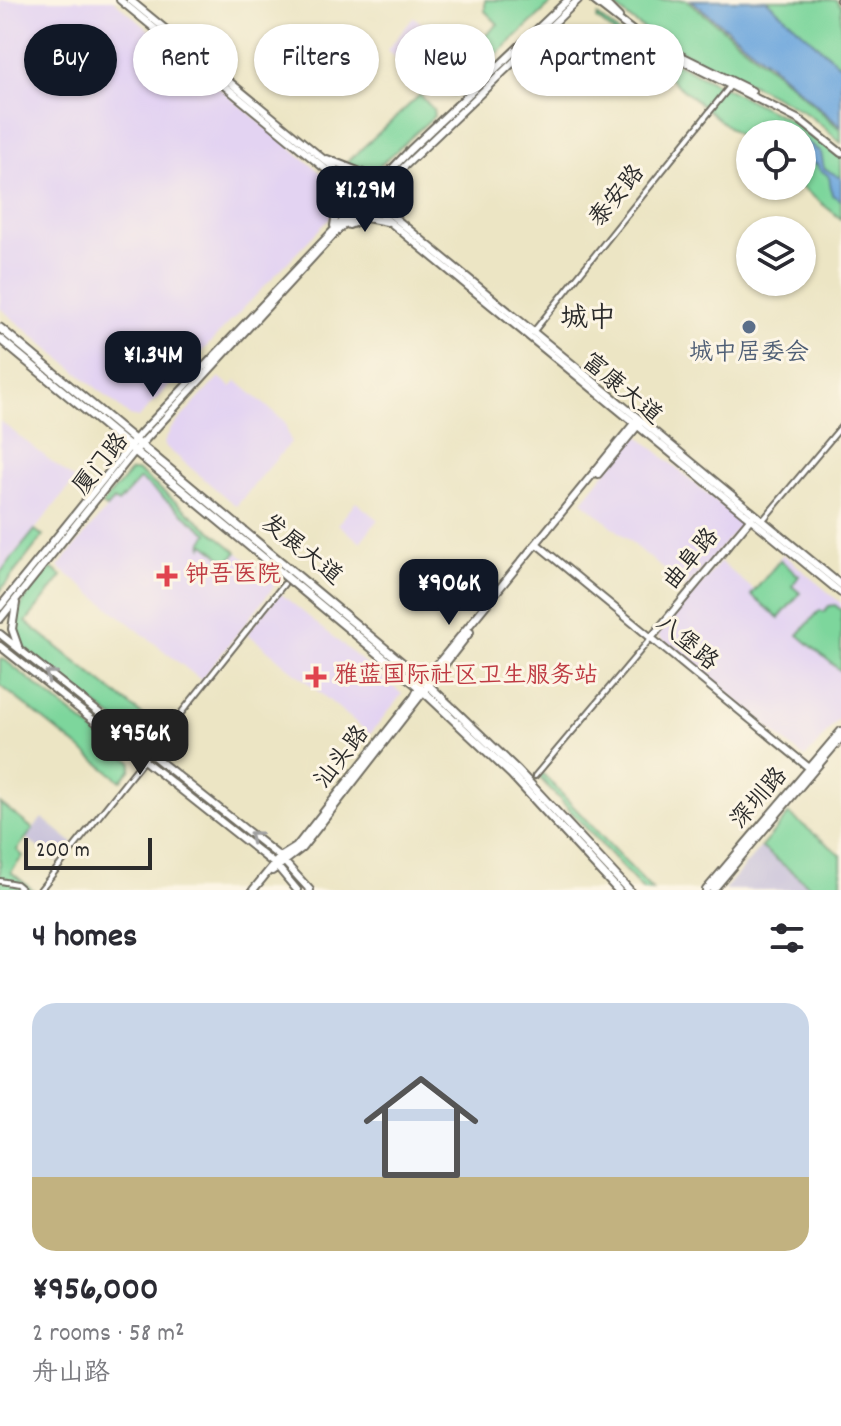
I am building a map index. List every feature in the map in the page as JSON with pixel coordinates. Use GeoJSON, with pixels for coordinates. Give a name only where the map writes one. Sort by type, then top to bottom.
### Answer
{"type":"FeatureCollection","features":[{"type":"Feature","properties":{"kind":"main road","name":"发展大道"},"geometry":{"type":"LineString","coordinates":[[0,328],[134,446]]}},
{"type":"Feature","properties":{"kind":"main road","name":"发展大道"},"geometry":{"type":"LineString","coordinates":[[0,339],[423,686],[517,770],[629,890]]}},
{"type":"Feature","properties":{"kind":"main road","name":"发展大道"},"geometry":{"type":"LineString","coordinates":[[423,686],[511,774],[618,890]]}},
{"type":"Feature","properties":{"kind":"street","name":"富康大道"},"geometry":{"type":"LineString","coordinates":[[120,0],[313,154]]}},
{"type":"Feature","properties":{"kind":"street","name":"富康大道"},"geometry":{"type":"LineString","coordinates":[[130,0],[637,422]]}},
{"type":"Feature","properties":{"kind":"street"},"geometry":{"type":"LineString","coordinates":[[559,13],[566,0]]}},
{"type":"Feature","properties":{"kind":"street","name":"厦门路"},"geometry":{"type":"LineString","coordinates":[[0,619],[14,596],[134,446],[366,199],[559,13],[578,0]]}},
{"type":"Feature","properties":{"kind":"street"},"geometry":{"type":"LineString","coordinates":[[598,0],[651,45],[805,123],[841,151]]}},
{"type":"Feature","properties":{"kind":"street"},"geometry":{"type":"LineString","coordinates":[[559,13],[590,2],[654,43],[804,119],[841,151]]}},
{"type":"Feature","properties":{"kind":"street","name":"泰安路"},"geometry":{"type":"LineString","coordinates":[[532,333],[731,85]]}},
{"type":"Feature","properties":{"kind":"street"},"geometry":{"type":"LineString","coordinates":[[313,154],[359,173],[390,176],[385,202],[397,224]]}},
{"type":"Feature","properties":{"kind":"street"},"geometry":{"type":"LineString","coordinates":[[313,154],[336,182],[338,206],[334,232]]}},
{"type":"Feature","properties":{"kind":"street"},"geometry":{"type":"LineString","coordinates":[[334,232],[367,218],[397,224]]}},
{"type":"Feature","properties":{"kind":"street","name":"富康大道"},"geometry":{"type":"LineString","coordinates":[[397,224],[841,593]]}},
{"type":"Feature","properties":{"kind":"street","name":"汕头路"},"geometry":{"type":"LineString","coordinates":[[255,890],[275,865],[296,847],[637,422]]}},
{"type":"Feature","properties":{"kind":"street"},"geometry":{"type":"LineString","coordinates":[[763,520],[841,427]]}},
{"type":"Feature","properties":{"kind":"street","name":"富康大道"},"geometry":{"type":"LineString","coordinates":[[752,516],[763,520],[841,585]]}},
{"type":"Feature","properties":{"kind":"street","name":"曲阜路"},"geometry":{"type":"LineString","coordinates":[[535,776],[752,516]]}},
{"type":"Feature","properties":{"kind":"street","name":"八堡路"},"geometry":{"type":"LineString","coordinates":[[538,545],[811,770]]}},
{"type":"Feature","properties":{"kind":"street"},"geometry":{"type":"LineString","coordinates":[[40,890],[284,584]]}},
{"type":"Feature","properties":{"kind":"street"},"geometry":{"type":"LineString","coordinates":[[0,605],[14,596]]}},
{"type":"Feature","properties":{"kind":"street"},"geometry":{"type":"LineString","coordinates":[[14,596],[12,629],[15,642],[23,652]]}},
{"type":"Feature","properties":{"kind":"street"},"geometry":{"type":"LineString","coordinates":[[0,634],[282,859],[310,890]]}},
{"type":"Feature","properties":{"kind":"street"},"geometry":{"type":"LineString","coordinates":[[0,646],[275,865],[297,890]]}},
{"type":"Feature","properties":{"kind":"street"},"geometry":{"type":"LineString","coordinates":[[0,654],[16,659]]}},
{"type":"Feature","properties":{"kind":"street","name":"深圳路"},"geometry":{"type":"LineString","coordinates":[[713,890],[841,731]]}},
{"type":"Feature","properties":{"kind":"street","name":"深圳路"},"geometry":{"type":"LineString","coordinates":[[706,890],[841,738]]}},
{"type":"Feature","properties":{"kind":"street"},"geometry":{"type":"LineString","coordinates":[[0,881],[16,884],[23,890]]}},
{"type":"Feature","properties":{"kind":"shaded area"},"geometry":{"type":"Polygon","coordinates":[[[0,0],[113,0],[142,24],[133,24],[133,96],[229,96],[332,182],[335,197],[331,217],[138,418],[130,416],[0,308],[0,0]]]}},
{"type":"Feature","properties":{"kind":"shaded area"},"geometry":{"type":"Polygon","coordinates":[[[414,17],[423,24],[408,24],[414,17]]]}},
{"type":"Feature","properties":{"kind":"shaded area"},"geometry":{"type":"Polygon","coordinates":[[[395,40],[395,57],[387,50],[395,40]]]}},
{"type":"Feature","properties":{"kind":"shaded area"},"geometry":{"type":"Polygon","coordinates":[[[219,377],[231,387],[237,381],[284,421],[291,442],[236,506],[164,443],[171,429],[219,377]]]}},
{"type":"Feature","properties":{"kind":"shaded area"},"geometry":{"type":"Polygon","coordinates":[[[0,421],[75,480],[0,573],[0,421]]]}},
{"type":"Feature","properties":{"kind":"shaded area"},"geometry":{"type":"Polygon","coordinates":[[[636,434],[742,523],[686,588],[582,501],[636,434]]]}},
{"type":"Feature","properties":{"kind":"shaded area","name":"钟吾医院"},"geometry":{"type":"Polygon","coordinates":[[[138,471],[276,584],[201,680],[58,567],[138,471]]]}},
{"type":"Feature","properties":{"kind":"shaded area"},"geometry":{"type":"Polygon","coordinates":[[[356,502],[378,520],[360,542],[338,524],[356,502]]]}},
{"type":"Feature","properties":{"kind":"shaded area"},"geometry":{"type":"Polygon","coordinates":[[[783,554],[841,603],[841,716],[805,758],[658,636],[720,562],[754,590],[783,554]]]}},
{"type":"Feature","properties":{"kind":"shaded area"},"geometry":{"type":"Polygon","coordinates":[[[280,593],[402,694],[370,734],[247,633],[280,593]]]}},
{"type":"Feature","properties":{"kind":"shaded area"},"geometry":{"type":"Polygon","coordinates":[[[789,814],[841,855],[841,890],[724,890],[789,814]]]}},
{"type":"Feature","properties":{"kind":"shaded area"},"geometry":{"type":"Polygon","coordinates":[[[42,818],[73,843],[57,862],[26,838],[42,818]]]}},
{"type":"Feature","properties":{"kind":"green space"},"geometry":{"type":"Polygon","coordinates":[[[485,0],[555,0],[530,24],[511,24],[511,41],[495,56],[495,27],[498,24],[485,11],[485,0]]]}},
{"type":"Feature","properties":{"kind":"green space"},"geometry":{"type":"Polygon","coordinates":[[[609,0],[687,0],[788,82],[841,130],[841,143],[816,120],[783,100],[684,52],[684,24],[637,24],[609,0]]]}},
{"type":"Feature","properties":{"kind":"green space"},"geometry":{"type":"Polygon","coordinates":[[[766,0],[836,0],[841,6],[841,66],[766,0]]]}},
{"type":"Feature","properties":{"kind":"green space"},"geometry":{"type":"Polygon","coordinates":[[[684,68],[790,120],[736,120],[736,133],[684,91],[684,68]]]}},
{"type":"Feature","properties":{"kind":"green space"},"geometry":{"type":"Polygon","coordinates":[[[419,96],[433,109],[434,116],[374,171],[345,164],[419,96]]]}},
{"type":"Feature","properties":{"kind":"green space"},"geometry":{"type":"Polygon","coordinates":[[[816,135],[841,158],[841,219],[816,199],[816,135]]]}},
{"type":"Feature","properties":{"kind":"green space"},"geometry":{"type":"Polygon","coordinates":[[[131,471],[138,471],[237,552],[228,562],[205,544],[202,548],[208,534],[140,479],[118,503],[114,500],[107,508],[102,504],[131,471]]]}},
{"type":"Feature","properties":{"kind":"green space"},"geometry":{"type":"Polygon","coordinates":[[[35,530],[43,536],[0,591],[0,573],[35,530]]]}},
{"type":"Feature","properties":{"kind":"green space"},"geometry":{"type":"Polygon","coordinates":[[[780,560],[799,576],[792,586],[800,593],[779,618],[751,595],[780,560]]]}},
{"type":"Feature","properties":{"kind":"green space"},"geometry":{"type":"Polygon","coordinates":[[[51,568],[62,576],[26,622],[161,730],[149,746],[23,647],[17,623],[22,604],[51,568]]]}},
{"type":"Feature","properties":{"kind":"green space"},"geometry":{"type":"Polygon","coordinates":[[[835,605],[841,610],[841,671],[798,635],[820,610],[824,612],[835,605]]]}},
{"type":"Feature","properties":{"kind":"green space"},"geometry":{"type":"Polygon","coordinates":[[[0,659],[132,762],[131,769],[121,781],[0,685],[0,659]]]}},
{"type":"Feature","properties":{"kind":"green space"},"geometry":{"type":"Polygon","coordinates":[[[542,773],[652,890],[643,890],[539,777],[542,773]]]}},
{"type":"Feature","properties":{"kind":"green space"},"geometry":{"type":"Polygon","coordinates":[[[0,803],[33,829],[17,850],[23,856],[11,872],[33,890],[0,890],[0,803]]]}},
{"type":"Feature","properties":{"kind":"green space"},"geometry":{"type":"Polygon","coordinates":[[[789,814],[841,855],[841,890],[815,890],[761,847],[789,814]]]}},
{"type":"Feature","properties":{"kind":"water"},"geometry":{"type":"Polygon","coordinates":[[[691,0],[766,0],[841,66],[841,127],[770,64],[691,0]]]}},
{"type":"Feature","properties":{"kind":"water"},"geometry":{"type":"Polygon","coordinates":[[[816,149],[821,153],[824,168],[841,178],[841,200],[832,195],[829,176],[817,164],[816,149]]]}},
{"type":"Feature","properties":{"kind":"place","name":"城中居委会"},"geometry":{"type":"Point","coordinates":[749,327]}},
{"type":"Feature","properties":{"kind":"place","name":"钟吾医院"},"geometry":{"type":"Point","coordinates":[167,576]}},
{"type":"Feature","properties":{"kind":"place","name":"雅蓝国际社区卫生服务站"},"geometry":{"type":"Point","coordinates":[316,677]}},
{"type":"Feature","properties":{"kind":"district","name":"城中"},"geometry":{"type":"Point","coordinates":[588,321]}}]}
